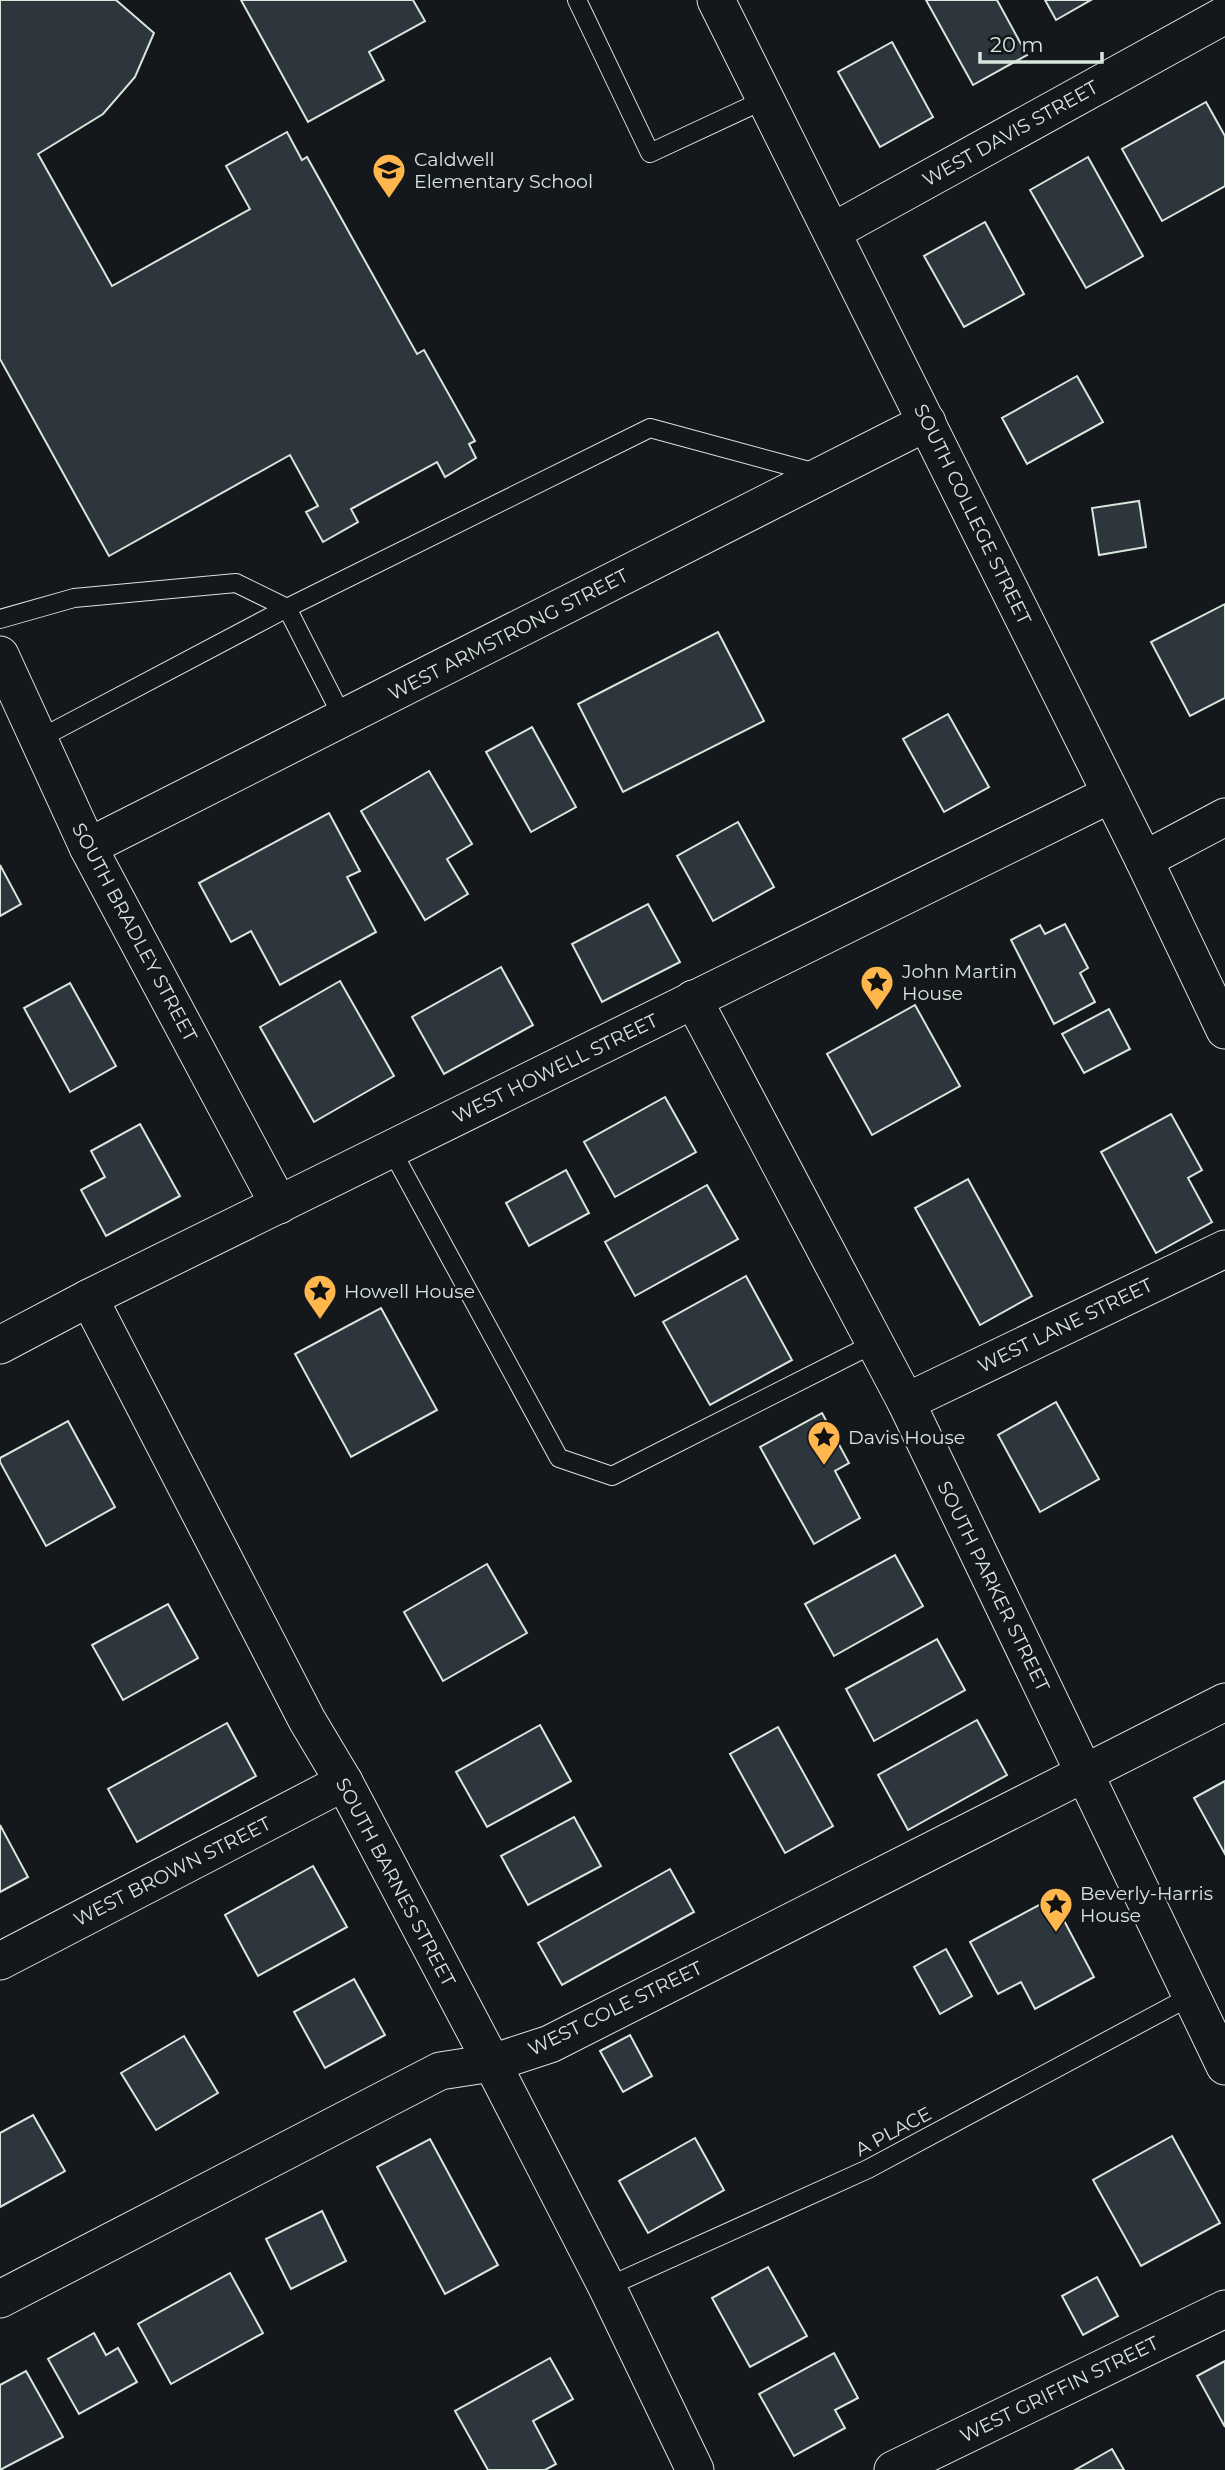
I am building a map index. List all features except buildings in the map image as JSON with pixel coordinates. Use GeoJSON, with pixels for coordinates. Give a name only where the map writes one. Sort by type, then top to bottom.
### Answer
{"type":"FeatureCollection","features":[{"type":"Feature","properties":{"kind":"street","name":"SOUTH COLLEGE STREET"},"geometry":{"type":"LineString","coordinates":[[716,0],[1144,860],[1225,1030]]}},
{"type":"Feature","properties":{"kind":"street","name":"WEST DAVIS STREET"},"geometry":{"type":"LineString","coordinates":[[832,232],[1225,15]]}},
{"type":"Feature","properties":{"kind":"street","name":"WEST ARMSTRONG STREET"},"geometry":{"type":"LineString","coordinates":[[88,846],[927,422]]}},
{"type":"Feature","properties":{"kind":"street","name":"SOUTH BRADLEY STREET"},"geometry":{"type":"LineString","coordinates":[[0,655],[88,846],[279,1205]]}},
{"type":"Feature","properties":{"kind":"street","name":"WEST HOWELL STREET"},"geometry":{"type":"LineString","coordinates":[[0,1345],[89,1297],[1111,794]]}},
{"type":"Feature","properties":{"kind":"street"},"geometry":{"type":"LineString","coordinates":[[1144,860],[1225,817]]}},
{"type":"Feature","properties":{"kind":"street","name":"SOUTH PARKER STREET"},"geometry":{"type":"LineString","coordinates":[[693,999],[906,1402],[1225,2066]]}},
{"type":"Feature","properties":{"kind":"street","name":"WEST LANE STREET"},"geometry":{"type":"LineString","coordinates":[[906,1402],[1225,1249]]}},
{"type":"Feature","properties":{"kind":"street","name":"SOUTH BARNES STREET"},"geometry":{"type":"LineString","coordinates":[[89,1297],[307,1720],[344,1782],[492,2063],[607,2287],[695,2470]]}},
{"type":"Feature","properties":{"kind":"street","name":"WEST COLE STREET"},"geometry":{"type":"LineString","coordinates":[[0,2299],[440,2071],[492,2063],[550,2045],[1225,1702]]}},
{"type":"Feature","properties":{"kind":"street","name":"WEST BROWN STREET"},"geometry":{"type":"LineString","coordinates":[[0,1961],[344,1782]]}},
{"type":"Feature","properties":{"kind":"street","name":"WEST GRIFFIN STREET"},"geometry":{"type":"LineString","coordinates":[[894,2470],[1225,2308]]}},
{"type":"Feature","properties":{"kind":"lane"},"geometry":{"type":"LineString","coordinates":[[577,0],[650,153],[766,99]]}},
{"type":"Feature","properties":{"kind":"lane"},"geometry":{"type":"LineString","coordinates":[[39,739],[287,608],[650,428],[824,475]]}},
{"type":"Feature","properties":{"kind":"lane"},"geometry":{"type":"LineString","coordinates":[[0,620],[74,598],[236,583],[287,608],[343,718]]}},
{"type":"Feature","properties":{"kind":"lane"},"geometry":{"type":"LineString","coordinates":[[391,1149],[559,1458],[612,1476],[875,1343]]}},
{"type":"Feature","properties":{"kind":"lane","name":"A PLACE"},"geometry":{"type":"LineString","coordinates":[[607,2287],[868,2169],[1191,1997]]}},
{"type":"Feature","properties":{"kind":"place","name":"Caldwell Elementary School"},"geometry":{"type":"Point","coordinates":[389,200]}},
{"type":"Feature","properties":{"kind":"place","name":"John Martin House"},"geometry":{"type":"Point","coordinates":[877,1012]}},
{"type":"Feature","properties":{"kind":"place","name":"Howell House"},"geometry":{"type":"Point","coordinates":[320,1321]}},
{"type":"Feature","properties":{"kind":"place","name":"Davis House"},"geometry":{"type":"Point","coordinates":[824,1467]}},
{"type":"Feature","properties":{"kind":"place","name":"Beverly-Harris House"},"geometry":{"type":"Point","coordinates":[1056,1934]}}]}
